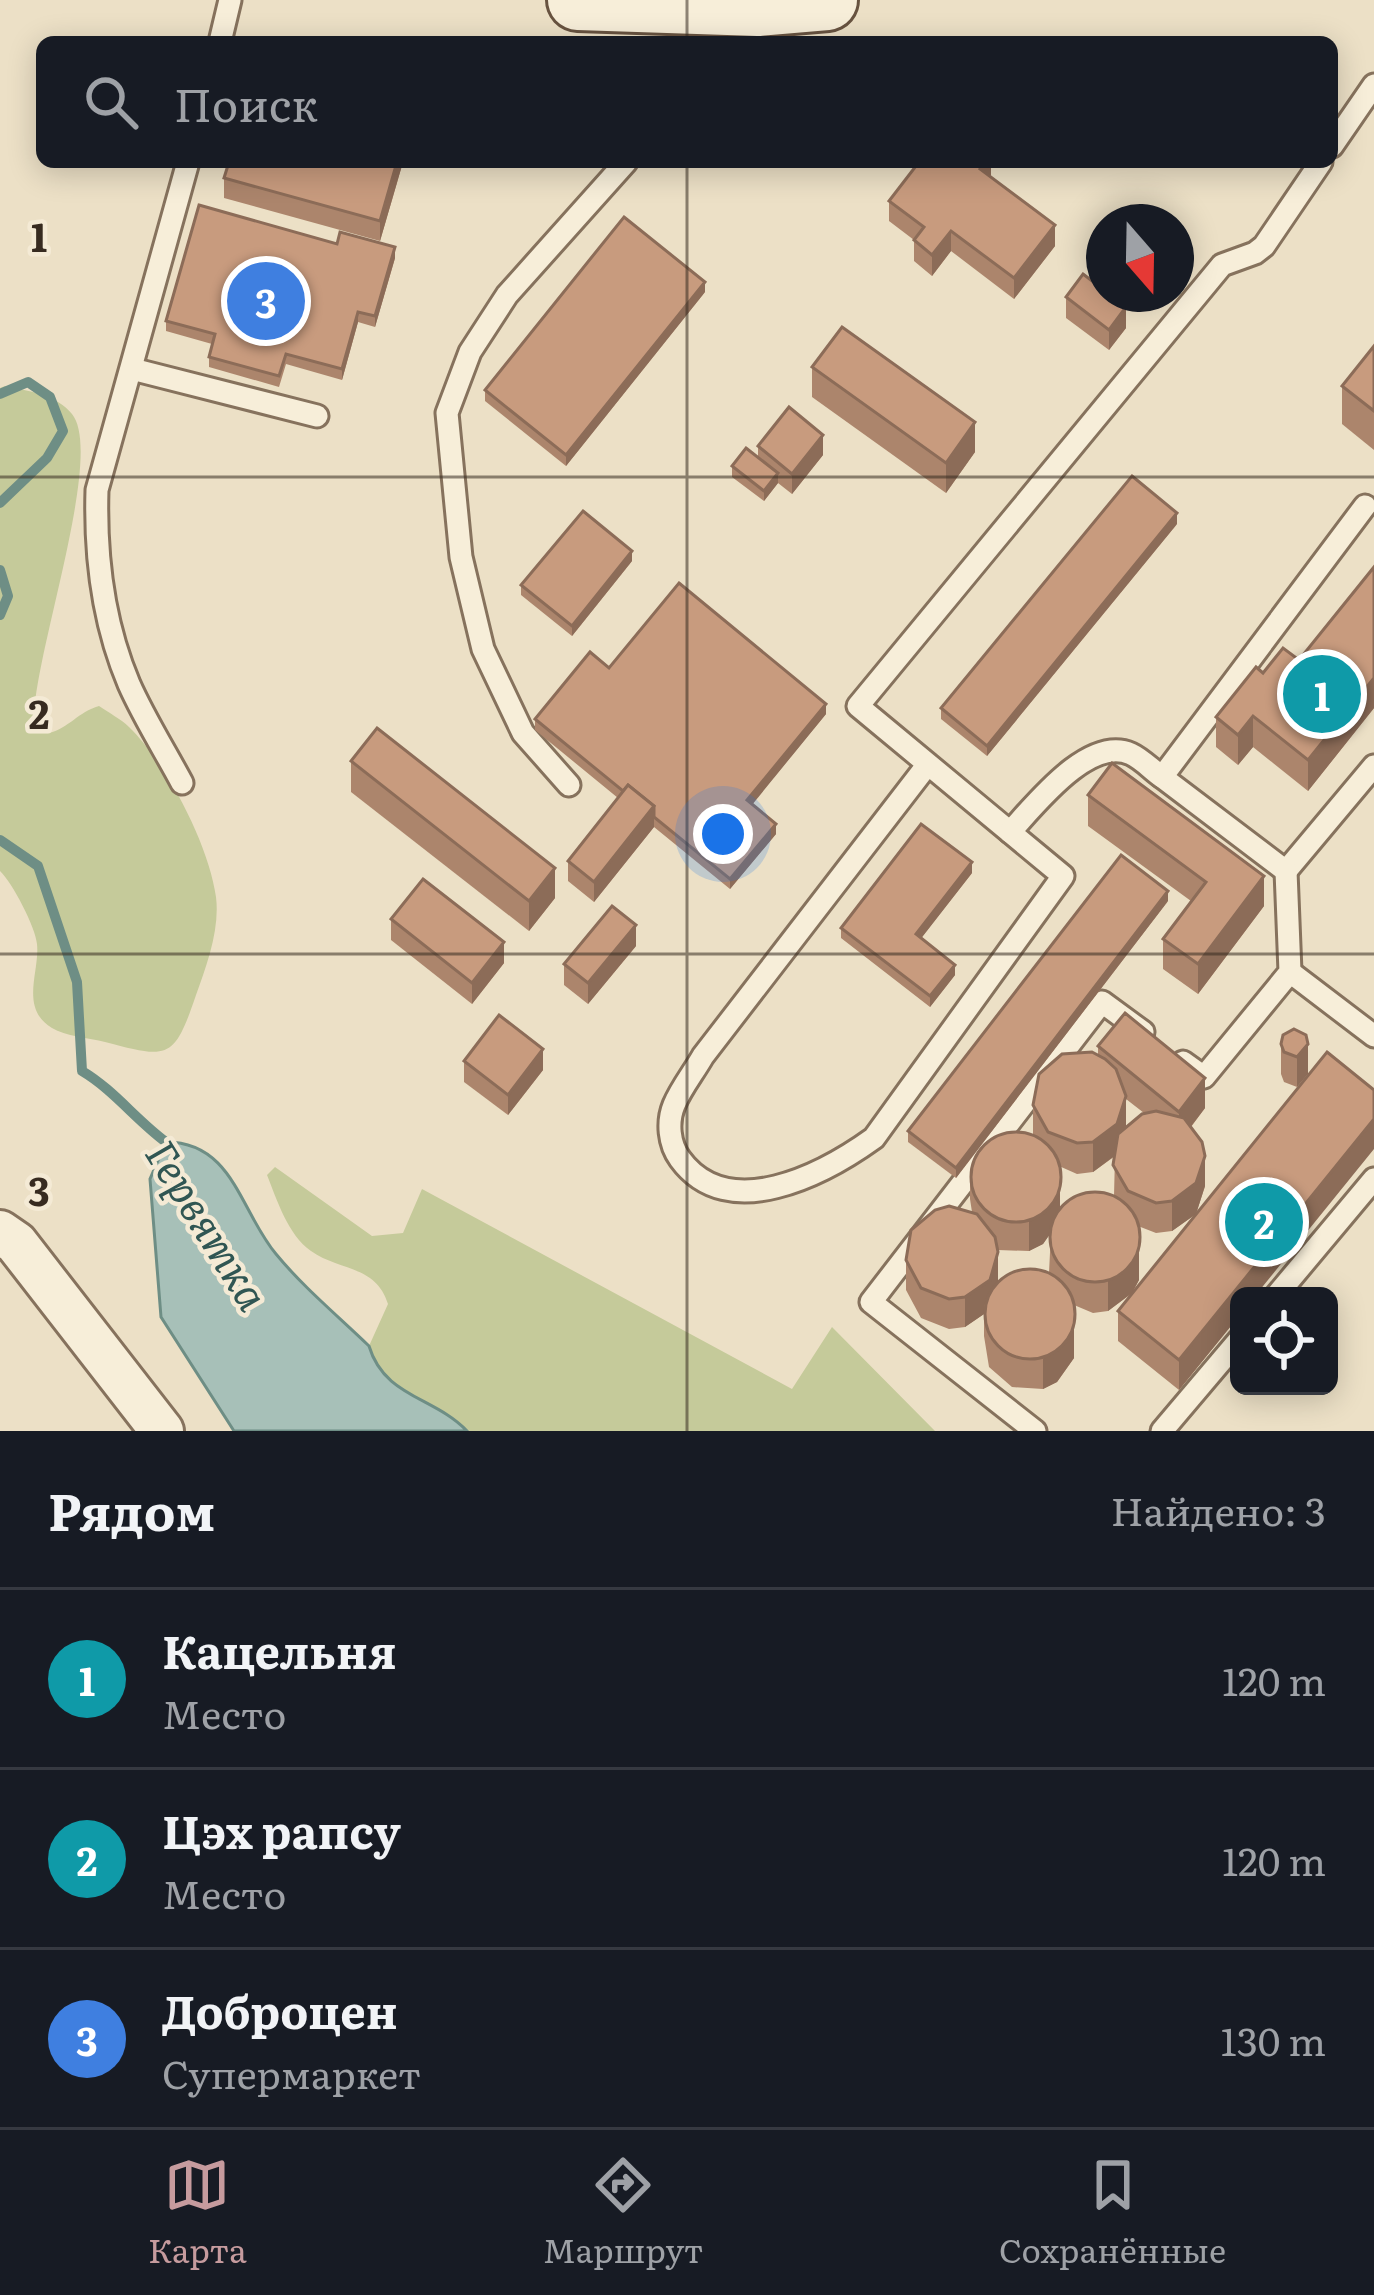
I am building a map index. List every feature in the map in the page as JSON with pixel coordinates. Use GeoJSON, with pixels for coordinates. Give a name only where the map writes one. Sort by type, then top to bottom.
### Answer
{"type":"FeatureCollection","features":[{"type":"Feature","properties":{"kind":"street"},"geometry":{"type":"LineString","coordinates":[[578,0],[751,15],[827,0]]}},
{"type":"Feature","properties":{"kind":"street"},"geometry":{"type":"LineString","coordinates":[[0,1232],[16,1243],[162,1431]]}},
{"type":"Feature","properties":{"kind":"lane"},"geometry":{"type":"LineString","coordinates":[[221,36],[230,0]]}},
{"type":"Feature","properties":{"kind":"lane"},"geometry":{"type":"LineString","coordinates":[[1338,137],[1374,85]]}},
{"type":"Feature","properties":{"kind":"lane"},"geometry":{"type":"LineString","coordinates":[[182,783],[129,684],[95,543],[97,490],[186,168]]}},
{"type":"Feature","properties":{"kind":"lane"},"geometry":{"type":"LineString","coordinates":[[569,785],[523,733],[483,650],[461,556],[447,412],[470,352],[507,295],[621,168]]}},
{"type":"Feature","properties":{"kind":"lane"},"geometry":{"type":"LineString","coordinates":[[928,764],[703,1056],[673,1107],[670,1130],[675,1151],[690,1172],[714,1186],[744,1190],[792,1184],[833,1168],[874,1138],[1063,876],[1010,832],[928,764],[858,706],[1222,265],[1264,246],[1317,168]]}},
{"type":"Feature","properties":{"kind":"lane"},"geometry":{"type":"LineString","coordinates":[[132,369],[317,416]]}},
{"type":"Feature","properties":{"kind":"lane"},"geometry":{"type":"LineString","coordinates":[[1162,776],[1365,506]]}},
{"type":"Feature","properties":{"kind":"lane"},"geometry":{"type":"LineString","coordinates":[[1010,832],[1064,774],[1110,751],[1130,753],[1286,871]]}},
{"type":"Feature","properties":{"kind":"lane"},"geometry":{"type":"LineString","coordinates":[[1035,1431],[871,1302],[1102,1002],[1204,1077],[1290,972],[1286,871],[1374,766]]}},
{"type":"Feature","properties":{"kind":"lane"},"geometry":{"type":"LineString","coordinates":[[1290,972],[1374,1036]]}},
{"type":"Feature","properties":{"kind":"lane"},"geometry":{"type":"LineString","coordinates":[[1284,1287],[1374,1179]]}},
{"type":"Feature","properties":{"kind":"lane"},"geometry":{"type":"LineString","coordinates":[[1162,1431],[1230,1351]]}},
{"type":"Feature","properties":{"kind":"green space"},"geometry":{"type":"Polygon","coordinates":[[[0,388],[58,402],[72,414],[80,436],[74,512],[34,721],[49,733],[99,706],[126,724],[171,783],[212,876],[216,922],[212,947],[182,1032],[174,1043],[156,1052],[70,1035],[42,1020],[33,989],[36,937],[0,871],[0,388]]]}},
{"type":"Feature","properties":{"kind":"green space"},"geometry":{"type":"Polygon","coordinates":[[[275,1167],[372,1236],[403,1233],[422,1189],[792,1389],[832,1327],[935,1431],[467,1431],[398,1386],[376,1363],[369,1346],[388,1304],[382,1291],[366,1275],[311,1251],[296,1236],[267,1175],[275,1167]]]}},
{"type":"Feature","properties":{"kind":"water"},"geometry":{"type":"Polygon","coordinates":[[[166,1142],[188,1145],[221,1166],[276,1254],[369,1346],[386,1376],[467,1431],[234,1431],[161,1317],[150,1179],[166,1142]]]}},
{"type":"Feature","properties":{"kind":"building"},"geometry":{"type":"Polygon","coordinates":[[[227,168],[395,168],[380,221],[224,178],[227,168]]]}},
{"type":"Feature","properties":{"kind":"building"},"geometry":{"type":"Polygon","coordinates":[[[914,168],[981,168],[1055,225],[1014,278],[951,231],[932,255],[914,240],[924,227],[889,201],[914,168]]]}},
{"type":"Feature","properties":{"kind":"building"},"geometry":{"type":"Polygon","coordinates":[[[199,205],[337,244],[340,232],[395,247],[375,316],[358,312],[342,369],[286,354],[279,376],[209,357],[215,334],[166,321],[199,205]]]}},
{"type":"Feature","properties":{"kind":"building"},"geometry":{"type":"Polygon","coordinates":[[[624,217],[705,282],[566,455],[485,390],[624,217]]]}},
{"type":"Feature","properties":{"kind":"building"},"geometry":{"type":"Polygon","coordinates":[[[1083,274],[1086,312],[1122,312],[1109,330],[1066,297],[1083,274]]]}},
{"type":"Feature","properties":{"kind":"building"},"geometry":{"type":"Polygon","coordinates":[[[842,327],[975,422],[946,463],[812,367],[842,327]]]}},
{"type":"Feature","properties":{"kind":"building"},"geometry":{"type":"Polygon","coordinates":[[[1374,346],[1374,411],[1342,386],[1374,346]]]}},
{"type":"Feature","properties":{"kind":"building"},"geometry":{"type":"Polygon","coordinates":[[[789,407],[823,435],[792,474],[758,446],[789,407]]]}},
{"type":"Feature","properties":{"kind":"building"},"geometry":{"type":"Polygon","coordinates":[[[746,448],[778,473],[764,491],[732,466],[746,448]]]}},
{"type":"Feature","properties":{"kind":"building"},"geometry":{"type":"Polygon","coordinates":[[[1132,476],[1177,513],[987,746],[941,708],[1132,476]]]}},
{"type":"Feature","properties":{"kind":"building"},"geometry":{"type":"Polygon","coordinates":[[[583,511],[632,551],[572,626],[521,585],[583,511]]]}},
{"type":"Feature","properties":{"kind":"building"},"geometry":{"type":"Polygon","coordinates":[[[1374,567],[1374,678],[1308,760],[1253,716],[1238,735],[1216,717],[1256,667],[1263,673],[1283,648],[1299,660],[1374,567]]]}},
{"type":"Feature","properties":{"kind":"building"},"geometry":{"type":"Polygon","coordinates":[[[679,583],[826,704],[747,800],[776,824],[730,879],[654,817],[654,806],[628,785],[623,791],[535,719],[590,652],[609,668],[679,583]]]}},
{"type":"Feature","properties":{"kind":"building"},"geometry":{"type":"Polygon","coordinates":[[[377,728],[555,868],[529,901],[351,761],[377,728]]]}},
{"type":"Feature","properties":{"kind":"building"},"geometry":{"type":"Polygon","coordinates":[[[1112,763],[1264,876],[1198,964],[1163,939],[1206,882],[1088,795],[1112,763]]]}},
{"type":"Feature","properties":{"kind":"building"},"geometry":{"type":"Polygon","coordinates":[[[628,785],[654,806],[594,882],[568,861],[628,785]]]}},
{"type":"Feature","properties":{"kind":"building"},"geometry":{"type":"Polygon","coordinates":[[[921,824],[972,862],[916,934],[955,965],[930,996],[841,928],[921,824]]]}},
{"type":"Feature","properties":{"kind":"building"},"geometry":{"type":"Polygon","coordinates":[[[1121,855],[1168,891],[956,1168],[908,1131],[1121,855]]]}},
{"type":"Feature","properties":{"kind":"building"},"geometry":{"type":"Polygon","coordinates":[[[423,879],[504,942],[472,983],[391,919],[423,879]]]}},
{"type":"Feature","properties":{"kind":"building"},"geometry":{"type":"Polygon","coordinates":[[[612,906],[636,925],[588,983],[564,964],[612,906]]]}},
{"type":"Feature","properties":{"kind":"building"},"geometry":{"type":"Polygon","coordinates":[[[1125,1013],[1205,1078],[1179,1112],[1098,1046],[1125,1013]]]}},
{"type":"Feature","properties":{"kind":"building"},"geometry":{"type":"Polygon","coordinates":[[[499,1015],[543,1049],[508,1095],[464,1061],[499,1015]]]}},
{"type":"Feature","properties":{"kind":"building"},"geometry":{"type":"Polygon","coordinates":[[[1294,1029],[1306,1035],[1308,1044],[1297,1057],[1284,1052],[1281,1044],[1283,1035],[1294,1029]]]}},
{"type":"Feature","properties":{"kind":"building"},"geometry":{"type":"Polygon","coordinates":[[[1092,1052],[1116,1069],[1126,1096],[1117,1124],[1093,1142],[1077,1143],[1048,1132],[1033,1105],[1039,1074],[1062,1054],[1092,1052]]]}},
{"type":"Feature","properties":{"kind":"building"},"geometry":{"type":"Polygon","coordinates":[[[1327,1052],[1374,1090],[1374,1119],[1238,1287],[1230,1287],[1230,1297],[1179,1360],[1118,1311],[1327,1052]]]}},
{"type":"Feature","properties":{"kind":"building"},"geometry":{"type":"Polygon","coordinates":[[[1156,1111],[1184,1118],[1202,1142],[1205,1156],[1196,1183],[1172,1201],[1156,1203],[1128,1191],[1113,1165],[1118,1134],[1142,1114],[1156,1111]]]}},
{"type":"Feature","properties":{"kind":"building"},"geometry":{"type":"Polygon","coordinates":[[[1016,1132],[1048,1145],[1061,1177],[1048,1209],[1016,1222],[984,1209],[971,1177],[984,1145],[1016,1132]]]}},
{"type":"Feature","properties":{"kind":"building"},"geometry":{"type":"Polygon","coordinates":[[[1095,1192],[1127,1205],[1140,1237],[1127,1269],[1095,1282],[1063,1269],[1050,1237],[1063,1205],[1095,1192]]]}},
{"type":"Feature","properties":{"kind":"building"},"geometry":{"type":"Polygon","coordinates":[[[949,1206],[977,1214],[995,1237],[998,1252],[990,1280],[965,1297],[949,1299],[921,1288],[906,1260],[911,1230],[935,1210],[949,1206]]]}},
{"type":"Feature","properties":{"kind":"building"},"geometry":{"type":"Polygon","coordinates":[[[1030,1269],[1062,1282],[1075,1314],[1062,1346],[1030,1359],[998,1346],[985,1314],[998,1282],[1030,1269]]]}},
{"type":"Feature","properties":{"kind":"waterway","name":"Гервятка"},"geometry":{"type":"LineString","coordinates":[[0,394],[28,382],[50,397],[63,431],[47,458],[0,503]]}},
{"type":"Feature","properties":{"kind":"waterway","name":"Гервятка"},"geometry":{"type":"LineString","coordinates":[[0,570],[8,596],[0,615]]}},
{"type":"Feature","properties":{"kind":"waterway","name":"Гервятка"},"geometry":{"type":"LineString","coordinates":[[0,840],[38,866],[77,982],[82,1071],[166,1142]]}},
{"type":"Feature","properties":{"kind":"place","name":"Доброцен"},"geometry":{"type":"Point","coordinates":[266,301]}},
{"type":"Feature","properties":{"kind":"place","name":"Кацельня"},"geometry":{"type":"Point","coordinates":[1322,694]}},
{"type":"Feature","properties":{"kind":"place","name":"Цэх рапсу"},"geometry":{"type":"Point","coordinates":[1264,1222]}}]}
